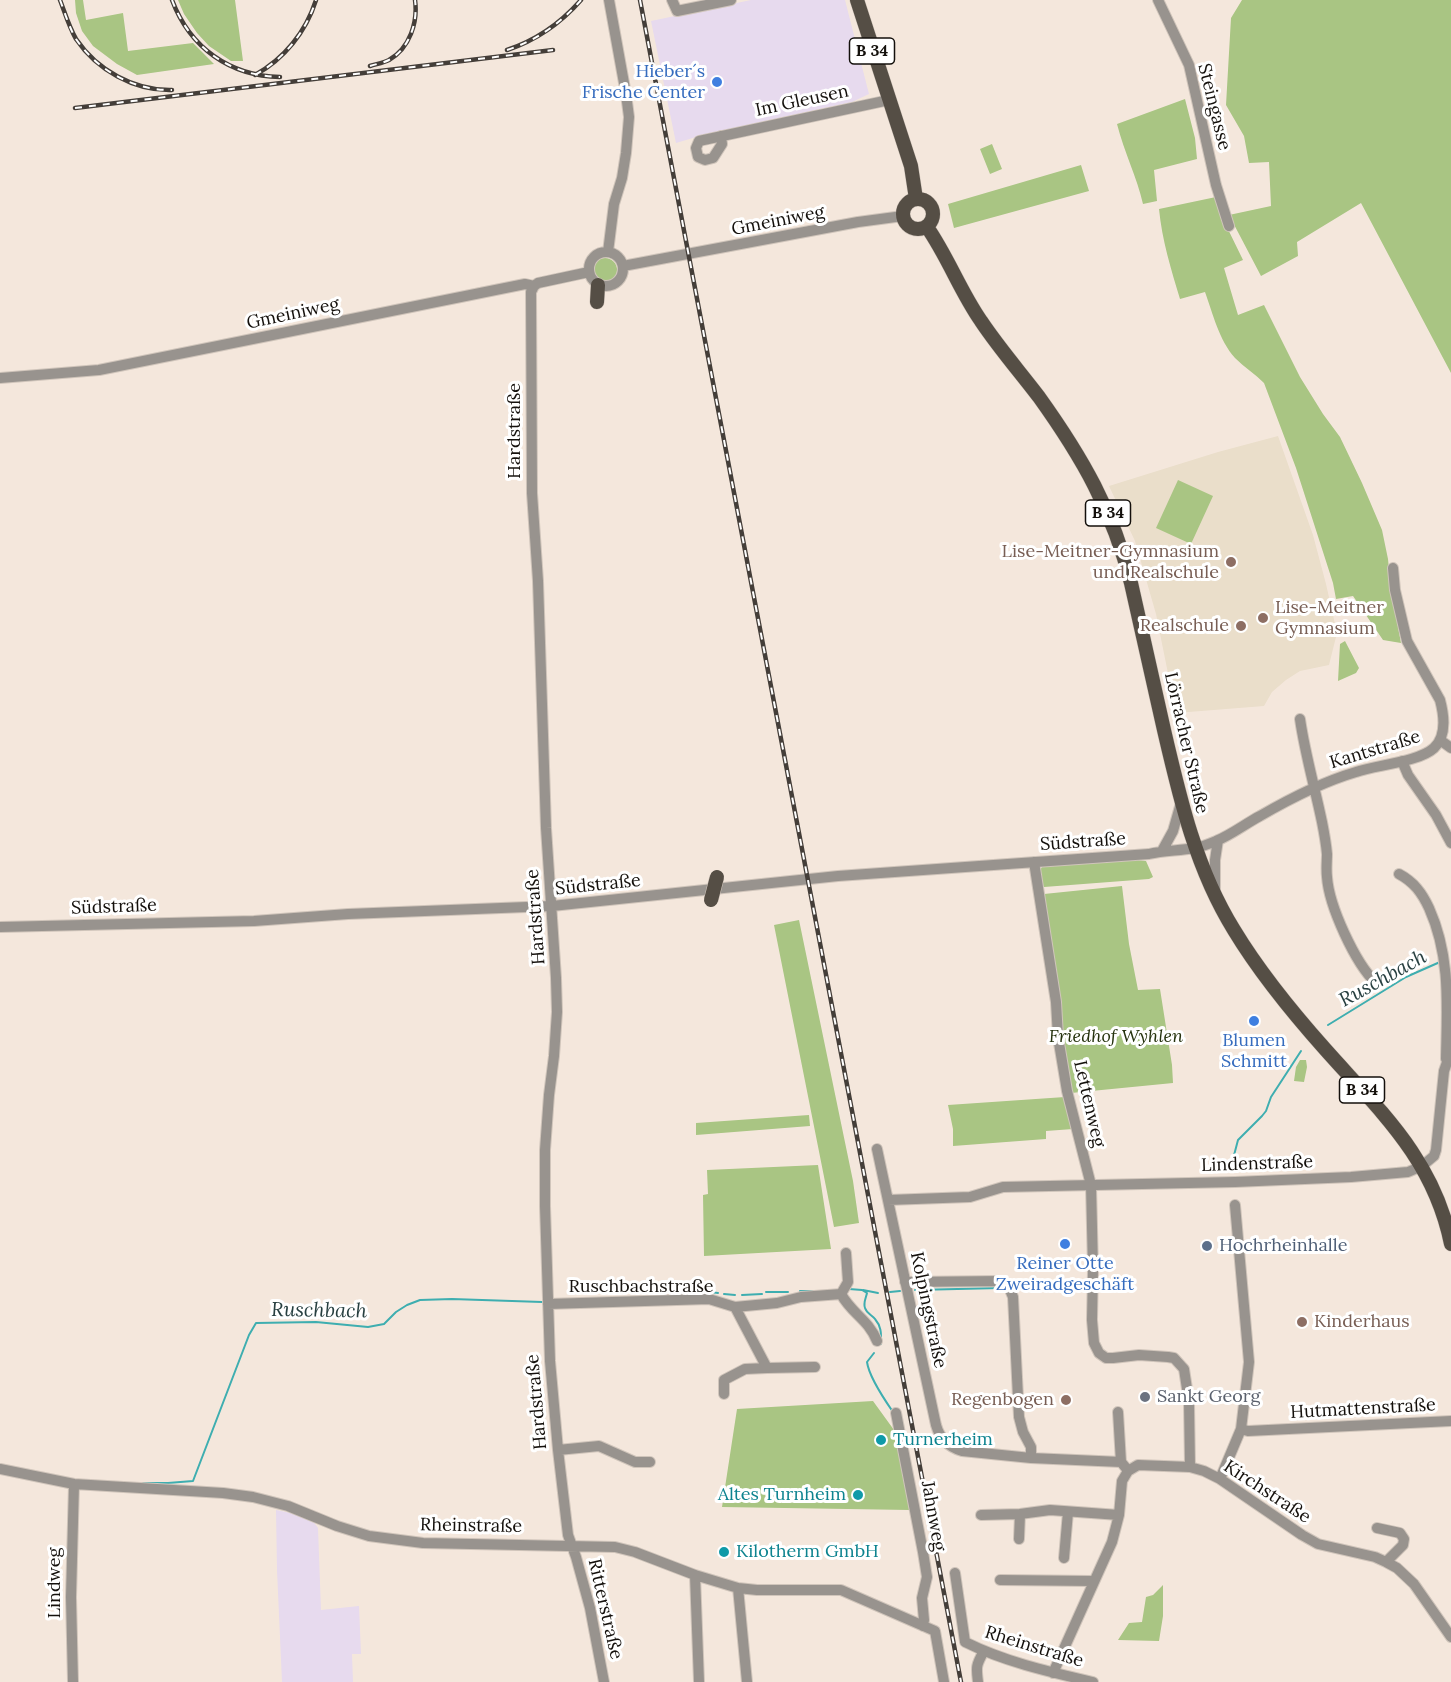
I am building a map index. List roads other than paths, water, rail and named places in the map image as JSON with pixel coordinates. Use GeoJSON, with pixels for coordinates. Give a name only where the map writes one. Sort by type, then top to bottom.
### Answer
{"type":"FeatureCollection","features":[{"type":"Feature","properties":{"kind":"main road","name":"B 34"},"geometry":{"type":"LineString","coordinates":[[859,0],[910,166],[916,199]]}},
{"type":"Feature","properties":{"kind":"main road"},"geometry":{"type":"LineString","coordinates":[[916,199],[925,200],[933,211],[932,220],[920,229],[912,228],[903,216],[904,207],[916,199]]}},
{"type":"Feature","properties":{"kind":"main road","name":"Lörracher Straße"},"geometry":{"type":"LineString","coordinates":[[927,226],[979,318],[1067,438],[1102,501],[1124,553],[1181,803],[1195,848],[1215,895],[1233,929],[1267,980],[1323,1048],[1404,1138],[1433,1188],[1445,1218],[1451,1244]]}},
{"type":"Feature","properties":{"kind":"main road"},"geometry":{"type":"LineString","coordinates":[[602,302],[603,286]]}},
{"type":"Feature","properties":{"kind":"main road"},"geometry":{"type":"LineString","coordinates":[[711,900],[717,877]]}},
{"type":"Feature","properties":{"kind":"street"},"geometry":{"type":"LineString","coordinates":[[608,252],[614,204],[622,178],[626,153],[628,117],[609,0]]}},
{"type":"Feature","properties":{"kind":"street"},"geometry":{"type":"LineString","coordinates":[[672,0],[677,11],[731,0]]}},
{"type":"Feature","properties":{"kind":"street","name":"Steingasse"},"geometry":{"type":"LineString","coordinates":[[1158,0],[1188,65],[1216,185],[1229,226]]}},
{"type":"Feature","properties":{"kind":"street","name":"Im Gleusen"},"geometry":{"type":"LineString","coordinates":[[721,136],[889,100]]}},
{"type":"Feature","properties":{"kind":"street","name":"Gmeiniweg"},"geometry":{"type":"LineString","coordinates":[[623,266],[858,222],[903,216]]}},
{"type":"Feature","properties":{"kind":"street"},"geometry":{"type":"LineString","coordinates":[[608,252],[618,256],[623,266],[618,282],[603,286],[592,280],[589,272],[592,259],[596,255],[608,252]]}},
{"type":"Feature","properties":{"kind":"street","name":"Gmeiniweg"},"geometry":{"type":"LineString","coordinates":[[0,378],[99,370],[502,288],[525,284],[534,286],[538,283],[589,272]]}},
{"type":"Feature","properties":{"kind":"street","name":"Hardstraße"},"geometry":{"type":"LineString","coordinates":[[534,286],[531,292],[532,483],[538,581],[546,828],[557,1012],[545,1150],[545,1206],[550,1361],[568,1535],[572,1545]]}},
{"type":"Feature","properties":{"kind":"street","name":"Kantstraße"},"geometry":{"type":"LineString","coordinates":[[1195,848],[1218,840],[1314,786],[1357,771],[1427,753],[1440,740],[1444,720],[1440,700],[1407,641],[1395,590],[1393,568]]}},
{"type":"Feature","properties":{"kind":"street"},"geometry":{"type":"LineString","coordinates":[[1299,719],[1322,824],[1327,852],[1327,878],[1332,902],[1345,934],[1367,975],[1376,983]]}},
{"type":"Feature","properties":{"kind":"street"},"geometry":{"type":"LineString","coordinates":[[1440,740],[1451,748]]}},
{"type":"Feature","properties":{"kind":"street"},"geometry":{"type":"LineString","coordinates":[[1402,761],[1408,775],[1436,815],[1451,843]]}},
{"type":"Feature","properties":{"kind":"street"},"geometry":{"type":"LineString","coordinates":[[1162,851],[1173,831],[1181,803]]}},
{"type":"Feature","properties":{"kind":"street"},"geometry":{"type":"LineString","coordinates":[[1215,895],[1215,860],[1218,840]]}},
{"type":"Feature","properties":{"kind":"street","name":"Südstraße"},"geometry":{"type":"LineString","coordinates":[[0,927],[254,921],[348,914],[552,906],[838,876],[1149,854],[1195,848]]}},
{"type":"Feature","properties":{"kind":"street","name":"Lettenweg"},"geometry":{"type":"LineString","coordinates":[[1034,862],[1056,1002],[1058,1037],[1067,1091],[1091,1185],[1094,1343],[1099,1353],[1106,1358],[1139,1355],[1168,1357],[1174,1358],[1184,1369],[1189,1402],[1190,1467]]}},
{"type":"Feature","properties":{"kind":"street"},"geometry":{"type":"LineString","coordinates":[[1399,874],[1419,889],[1437,924],[1446,957],[1449,1036],[1446,1063],[1436,1150],[1434,1156],[1422,1166]]}},
{"type":"Feature","properties":{"kind":"street"},"geometry":{"type":"LineString","coordinates":[[1446,1063],[1451,1051]]}},
{"type":"Feature","properties":{"kind":"street","name":"Kolpingstraße"},"geometry":{"type":"LineString","coordinates":[[877,1149],[936,1425],[941,1437],[957,1450],[1124,1466]]}},
{"type":"Feature","properties":{"kind":"street","name":"Lindenstraße"},"geometry":{"type":"LineString","coordinates":[[888,1200],[970,1197],[1003,1187],[1352,1177],[1408,1172],[1422,1166]]}},
{"type":"Feature","properties":{"kind":"street"},"geometry":{"type":"LineString","coordinates":[[1220,1479],[1241,1429],[1249,1362],[1235,1205]]}},
{"type":"Feature","properties":{"kind":"street"},"geometry":{"type":"LineString","coordinates":[[846,1253],[848,1282],[841,1294],[846,1303],[870,1326],[877,1341]]}},
{"type":"Feature","properties":{"kind":"street"},"geometry":{"type":"LineString","coordinates":[[905,1282],[1002,1281],[1008,1285],[1013,1297],[1019,1417],[1023,1432],[1031,1447],[1031,1458]]}},
{"type":"Feature","properties":{"kind":"street","name":"Ruschbachstraße"},"geometry":{"type":"LineString","coordinates":[[548,1304],[709,1299],[735,1307],[777,1303],[801,1297],[841,1294]]}},
{"type":"Feature","properties":{"kind":"street"},"geometry":{"type":"LineString","coordinates":[[735,1307],[767,1368]]}},
{"type":"Feature","properties":{"kind":"street"},"geometry":{"type":"LineString","coordinates":[[724,1394],[724,1380],[745,1369],[815,1367]]}},
{"type":"Feature","properties":{"kind":"street"},"geometry":{"type":"LineString","coordinates":[[1053,1673],[1112,1542],[1119,1515],[1124,1466],[1118,1412]]}},
{"type":"Feature","properties":{"kind":"street","name":"Jahnweg"},"geometry":{"type":"LineString","coordinates":[[896,1413],[927,1577],[922,1598],[923,1626]]}},
{"type":"Feature","properties":{"kind":"street","name":"Hutmattenstraße"},"geometry":{"type":"LineString","coordinates":[[1241,1429],[1248,1431],[1451,1421]]}},
{"type":"Feature","properties":{"kind":"street"},"geometry":{"type":"LineString","coordinates":[[558,1450],[599,1446],[635,1462],[650,1462]]}},
{"type":"Feature","properties":{"kind":"street","name":"Kirchstraße"},"geometry":{"type":"LineString","coordinates":[[1124,1466],[1190,1467],[1220,1479],[1318,1544],[1375,1557],[1386,1562],[1414,1584],[1451,1637]]}},
{"type":"Feature","properties":{"kind":"street","name":"Rheinstraße"},"geometry":{"type":"LineString","coordinates":[[0,1469],[74,1484],[223,1492],[253,1497],[288,1506],[369,1536],[423,1543],[615,1546],[738,1588],[841,1590],[935,1631],[944,1682]]}},
{"type":"Feature","properties":{"kind":"street","name":"Lindweg"},"geometry":{"type":"LineString","coordinates":[[73,1682],[71,1597],[74,1484]]}},
{"type":"Feature","properties":{"kind":"street"},"geometry":{"type":"LineString","coordinates":[[981,1515],[1020,1514],[1050,1510],[1119,1515]]}},
{"type":"Feature","properties":{"kind":"street"},"geometry":{"type":"LineString","coordinates":[[1064,1558],[1068,1512]]}},
{"type":"Feature","properties":{"kind":"street"},"geometry":{"type":"LineString","coordinates":[[1019,1539],[1020,1514]]}},
{"type":"Feature","properties":{"kind":"street"},"geometry":{"type":"LineString","coordinates":[[1377,1528],[1400,1533],[1404,1539],[1403,1545],[1386,1562]]}},
{"type":"Feature","properties":{"kind":"street","name":"Ritterstraße"},"geometry":{"type":"LineString","coordinates":[[572,1545],[590,1608],[604,1682]]}},
{"type":"Feature","properties":{"kind":"street","name":"Rheinstraße"},"geometry":{"type":"LineString","coordinates":[[955,1574],[965,1642],[984,1651],[1053,1673],[1093,1682]]}},
{"type":"Feature","properties":{"kind":"street"},"geometry":{"type":"LineString","coordinates":[[695,1575],[699,1682]]}},
{"type":"Feature","properties":{"kind":"street"},"geometry":{"type":"LineString","coordinates":[[1000,1580],[1093,1581]]}},
{"type":"Feature","properties":{"kind":"street"},"geometry":{"type":"LineString","coordinates":[[738,1588],[747,1682]]}},
{"type":"Feature","properties":{"kind":"street"},"geometry":{"type":"LineString","coordinates":[[978,1682],[977,1662],[984,1651]]}},
{"type":"Feature","properties":{"kind":"waterway","name":"Ruschbach"},"geometry":{"type":"LineString","coordinates":[[1328,1025],[1406,977],[1440,962]]}},
{"type":"Feature","properties":{"kind":"waterway","name":"Ruschbach"},"geometry":{"type":"LineString","coordinates":[[1233,1159],[1238,1140],[1266,1111],[1271,1097],[1301,1051]]}},
{"type":"Feature","properties":{"kind":"waterway"},"geometry":{"type":"LineString","coordinates":[[1097,1280],[1105,1280]]}},
{"type":"Feature","properties":{"kind":"waterway"},"geometry":{"type":"LineString","coordinates":[[1014,1286],[1018,1288],[1076,1286],[1085,1283]]}},
{"type":"Feature","properties":{"kind":"waterway"},"geometry":{"type":"LineString","coordinates":[[915,1290],[1000,1288]]}},
{"type":"Feature","properties":{"kind":"waterway"},"geometry":{"type":"LineString","coordinates":[[849,1289],[862,1290],[867,1293],[864,1306],[879,1325],[881,1344]]}},
{"type":"Feature","properties":{"kind":"waterway"},"geometry":{"type":"LineString","coordinates":[[863,1290],[878,1293]]}},
{"type":"Feature","properties":{"kind":"waterway"},"geometry":{"type":"LineString","coordinates":[[800,1291],[816,1291]]}},
{"type":"Feature","properties":{"kind":"waterway"},"geometry":{"type":"LineString","coordinates":[[890,1292],[900,1291]]}},
{"type":"Feature","properties":{"kind":"waterway"},"geometry":{"type":"LineString","coordinates":[[766,1292],[788,1292]]}},
{"type":"Feature","properties":{"kind":"waterway"},"geometry":{"type":"LineString","coordinates":[[673,1295],[718,1293]]}},
{"type":"Feature","properties":{"kind":"waterway"},"geometry":{"type":"LineString","coordinates":[[724,1294],[735,1295]]}},
{"type":"Feature","properties":{"kind":"waterway"},"geometry":{"type":"LineString","coordinates":[[742,1295],[762,1294]]}},
{"type":"Feature","properties":{"kind":"waterway","name":"Ruschbach"},"geometry":{"type":"LineString","coordinates":[[143,1483],[193,1481],[249,1335],[256,1323],[316,1322],[368,1327],[384,1324],[396,1312],[420,1300],[542,1302]]}},
{"type":"Feature","properties":{"kind":"waterway"},"geometry":{"type":"LineString","coordinates":[[874,1353],[867,1362],[868,1368],[877,1388],[893,1412]]}},
{"type":"Feature","properties":{"kind":"railway"},"geometry":{"type":"LineString","coordinates":[[60,0],[76,39],[106,69],[144,87],[172,90]]}},
{"type":"Feature","properties":{"kind":"railway"},"geometry":{"type":"LineString","coordinates":[[172,0],[189,32],[214,56],[245,71],[280,77]]}},
{"type":"Feature","properties":{"kind":"railway"},"geometry":{"type":"LineString","coordinates":[[255,75],[293,44],[312,12],[316,0]]}},
{"type":"Feature","properties":{"kind":"railway"},"geometry":{"type":"LineString","coordinates":[[370,66],[389,60],[407,42],[414,25],[415,0]]}},
{"type":"Feature","properties":{"kind":"railway"},"geometry":{"type":"LineString","coordinates":[[507,50],[547,30],[565,17],[581,0]]}},
{"type":"Feature","properties":{"kind":"railway"},"geometry":{"type":"LineString","coordinates":[[640,0],[961,1682]]}},
{"type":"Feature","properties":{"kind":"railway"},"geometry":{"type":"LineString","coordinates":[[75,108],[553,50]]}},
{"type":"Feature","properties":{"kind":"place","name":"Hieber´s Frische Center"},"geometry":{"type":"Point","coordinates":[717,82]}},
{"type":"Feature","properties":{"kind":"place","name":"Lise-Meitner-Gymnasium und Realschule"},"geometry":{"type":"Point","coordinates":[1231,562]}},
{"type":"Feature","properties":{"kind":"place","name":"Lise-Meitner Gymnasium"},"geometry":{"type":"Point","coordinates":[1263,618]}},
{"type":"Feature","properties":{"kind":"place","name":"Realschule"},"geometry":{"type":"Point","coordinates":[1241,626]}},
{"type":"Feature","properties":{"kind":"place","name":"Blumen Schmitt"},"geometry":{"type":"Point","coordinates":[1254,1021]}},
{"type":"Feature","properties":{"kind":"place","name":"Reiner Otte Zweiradgeschäft"},"geometry":{"type":"Point","coordinates":[1065,1244]}},
{"type":"Feature","properties":{"kind":"place","name":"Hochrheinhalle"},"geometry":{"type":"Point","coordinates":[1207,1246]}},
{"type":"Feature","properties":{"kind":"place","name":"Kinderhaus"},"geometry":{"type":"Point","coordinates":[1302,1322]}},
{"type":"Feature","properties":{"kind":"place","name":"Sankt Georg"},"geometry":{"type":"Point","coordinates":[1145,1397]}},
{"type":"Feature","properties":{"kind":"place","name":"Regenbogen"},"geometry":{"type":"Point","coordinates":[1066,1400]}},
{"type":"Feature","properties":{"kind":"place","name":"Turnerheim"},"geometry":{"type":"Point","coordinates":[881,1440]}},
{"type":"Feature","properties":{"kind":"place","name":"Altes Turnheim"},"geometry":{"type":"Point","coordinates":[858,1495]}},
{"type":"Feature","properties":{"kind":"place","name":"Kilotherm GmbH"},"geometry":{"type":"Point","coordinates":[724,1552]}},
{"type":"Feature","properties":{"kind":"park label","name":"Friedhof Wyhlen"},"geometry":{"type":"Point","coordinates":[1116,1037]}}]}
